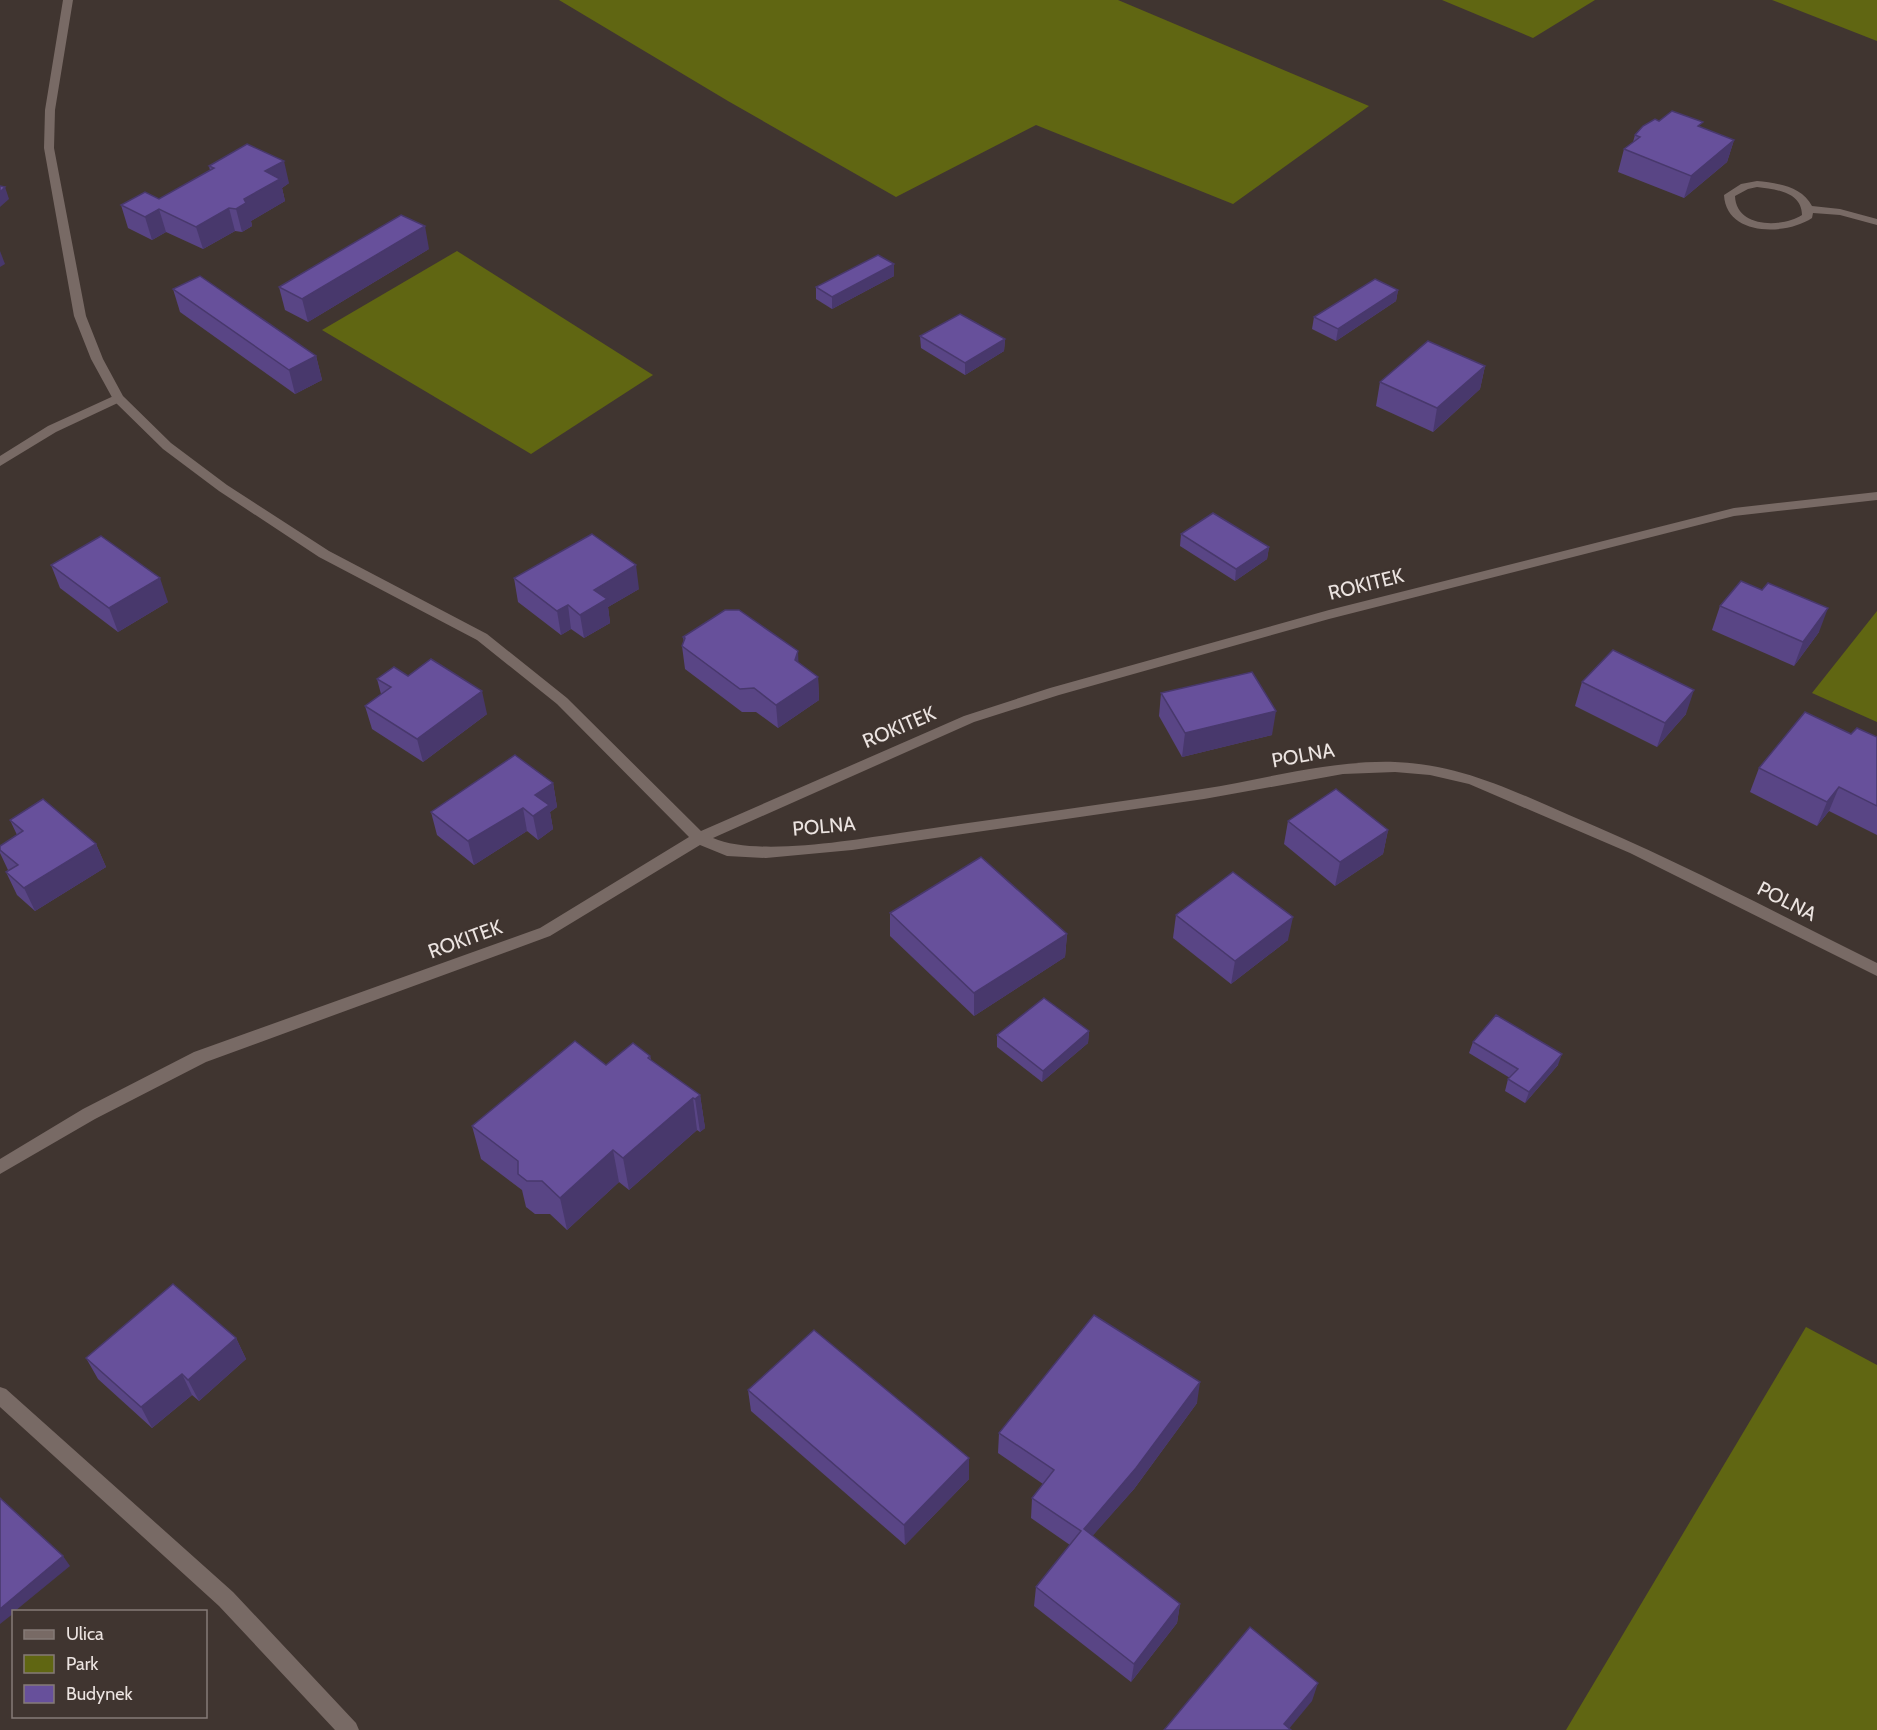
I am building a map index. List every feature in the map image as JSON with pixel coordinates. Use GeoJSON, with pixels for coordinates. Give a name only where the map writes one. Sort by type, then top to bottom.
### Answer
{"type":"FeatureCollection","features":[{"type":"Feature","properties":{"kind":"street"},"geometry":{"type":"LineString","coordinates":[[69,0],[51,110],[49,148],[80,316],[97,359],[118,398],[168,446],[223,488],[324,554],[482,637],[562,701],[699,838]]}},
{"type":"Feature","properties":{"kind":"street"},"geometry":{"type":"LineString","coordinates":[[1809,209],[1808,216],[1802,222],[1792,226],[1765,226],[1739,217],[1728,202],[1729,195],[1735,190],[1757,184],[1771,185],[1796,194],[1809,209],[1840,212],[1877,222]]}},
{"type":"Feature","properties":{"kind":"street"},"geometry":{"type":"LineString","coordinates":[[0,462],[52,429],[118,398]]}},
{"type":"Feature","properties":{"kind":"street","name":"ROKITEK"},"geometry":{"type":"LineString","coordinates":[[0,1167],[89,1114],[200,1057],[545,932],[699,838],[969,719],[1055,691],[1329,615],[1734,512],[1877,496]]}},
{"type":"Feature","properties":{"kind":"street","name":"POLNA"},"geometry":{"type":"LineString","coordinates":[[699,838],[727,850],[766,852],[852,845],[1204,794],[1343,769],[1395,767],[1430,770],[1472,779],[1635,849],[1877,970]]}},
{"type":"Feature","properties":{"kind":"street"},"geometry":{"type":"LineString","coordinates":[[0,1395],[226,1599],[349,1730]]}},
{"type":"Feature","properties":{"kind":"green space"},"geometry":{"type":"Polygon","coordinates":[[[559,0],[1118,0],[1369,106],[1233,204],[1036,125],[896,197],[728,101],[559,0]]]}},
{"type":"Feature","properties":{"kind":"green space"},"geometry":{"type":"Polygon","coordinates":[[[1442,0],[1595,0],[1533,38],[1442,0]]]}},
{"type":"Feature","properties":{"kind":"green space"},"geometry":{"type":"Polygon","coordinates":[[[1772,0],[1877,0],[1877,41],[1772,0]]]}},
{"type":"Feature","properties":{"kind":"green space"},"geometry":{"type":"Polygon","coordinates":[[[457,251],[653,375],[531,454],[322,330],[457,251]]]}},
{"type":"Feature","properties":{"kind":"green space"},"geometry":{"type":"Polygon","coordinates":[[[1877,611],[1877,722],[1812,693],[1877,611]]]}},
{"type":"Feature","properties":{"kind":"green space"},"geometry":{"type":"Polygon","coordinates":[[[1806,1327],[1877,1365],[1877,1730],[1566,1730],[1806,1327]]]}},
{"type":"Feature","properties":{"kind":"building"},"geometry":{"type":"Polygon","coordinates":[[[1672,111],[1703,122],[1698,126],[1734,140],[1691,176],[1624,149],[1640,137],[1635,135],[1643,126],[1655,119],[1659,121],[1672,111]]]}},
{"type":"Feature","properties":{"kind":"building"},"geometry":{"type":"Polygon","coordinates":[[[247,144],[284,161],[265,171],[280,179],[244,199],[246,203],[236,209],[229,208],[196,227],[159,209],[145,217],[121,205],[145,192],[159,199],[214,168],[209,166],[247,144]]]}},
{"type":"Feature","properties":{"kind":"building"},"geometry":{"type":"Polygon","coordinates":[[[401,215],[425,226],[302,299],[279,287],[401,215]]]}},
{"type":"Feature","properties":{"kind":"building"},"geometry":{"type":"Polygon","coordinates":[[[878,255],[894,264],[832,297],[816,287],[878,255]]]}},
{"type":"Feature","properties":{"kind":"building"},"geometry":{"type":"Polygon","coordinates":[[[200,276],[316,356],[289,370],[173,289],[200,276]]]}},
{"type":"Feature","properties":{"kind":"building"},"geometry":{"type":"Polygon","coordinates":[[[1375,279],[1398,290],[1338,329],[1314,317],[1375,279]]]}},
{"type":"Feature","properties":{"kind":"building"},"geometry":{"type":"Polygon","coordinates":[[[960,314],[1005,339],[965,363],[920,336],[960,314]]]}},
{"type":"Feature","properties":{"kind":"building"},"geometry":{"type":"Polygon","coordinates":[[[1428,341],[1485,366],[1437,408],[1380,382],[1428,341]]]}},
{"type":"Feature","properties":{"kind":"building"},"geometry":{"type":"Polygon","coordinates":[[[1213,513],[1269,547],[1236,569],[1181,534],[1213,513]]]}},
{"type":"Feature","properties":{"kind":"building"},"geometry":{"type":"Polygon","coordinates":[[[592,534],[636,565],[594,590],[607,599],[580,615],[568,605],[557,611],[514,578],[592,534]]]}},
{"type":"Feature","properties":{"kind":"building"},"geometry":{"type":"Polygon","coordinates":[[[101,536],[160,578],[109,608],[51,565],[101,536]]]}},
{"type":"Feature","properties":{"kind":"building"},"geometry":{"type":"Polygon","coordinates":[[[1741,581],[1762,590],[1768,583],[1828,608],[1803,642],[1720,606],[1741,581]]]}},
{"type":"Feature","properties":{"kind":"building"},"geometry":{"type":"Polygon","coordinates":[[[725,610],[739,610],[798,651],[795,660],[818,677],[776,705],[754,688],[740,689],[682,646],[685,638],[683,637],[725,610]]]}},
{"type":"Feature","properties":{"kind":"building"},"geometry":{"type":"Polygon","coordinates":[[[1613,650],[1694,690],[1665,723],[1582,682],[1613,650]]]}},
{"type":"Feature","properties":{"kind":"building"},"geometry":{"type":"Polygon","coordinates":[[[431,659],[482,691],[417,739],[365,706],[391,687],[377,679],[394,667],[408,676],[431,659]]]}},
{"type":"Feature","properties":{"kind":"building"},"geometry":{"type":"Polygon","coordinates":[[[1252,672],[1276,711],[1185,733],[1161,693],[1252,672]]]}},
{"type":"Feature","properties":{"kind":"building"},"geometry":{"type":"Polygon","coordinates":[[[1805,712],[1851,734],[1857,728],[1877,737],[1877,806],[1839,787],[1827,802],[1759,768],[1805,712]]]}},
{"type":"Feature","properties":{"kind":"building"},"geometry":{"type":"Polygon","coordinates":[[[515,755],[553,783],[535,795],[549,805],[533,816],[523,808],[468,841],[431,812],[515,755]]]}},
{"type":"Feature","properties":{"kind":"building"},"geometry":{"type":"Polygon","coordinates":[[[1336,789],[1388,830],[1340,862],[1288,821],[1336,789]]]}},
{"type":"Feature","properties":{"kind":"building"},"geometry":{"type":"Polygon","coordinates":[[[43,799],[96,844],[24,888],[6,872],[18,865],[0,850],[0,846],[23,831],[10,820],[43,799]]]}},
{"type":"Feature","properties":{"kind":"building"},"geometry":{"type":"Polygon","coordinates":[[[981,857],[1067,934],[974,993],[890,913],[981,857]]]}},
{"type":"Feature","properties":{"kind":"building"},"geometry":{"type":"Polygon","coordinates":[[[1233,872],[1293,917],[1235,961],[1176,915],[1233,872]]]}},
{"type":"Feature","properties":{"kind":"building"},"geometry":{"type":"Polygon","coordinates":[[[1044,998],[1089,1031],[1043,1071],[997,1035],[1044,998]]]}},
{"type":"Feature","properties":{"kind":"building"},"geometry":{"type":"Polygon","coordinates":[[[1496,1015],[1562,1054],[1529,1092],[1508,1079],[1518,1069],[1473,1042],[1496,1015]]]}},
{"type":"Feature","properties":{"kind":"building"},"geometry":{"type":"Polygon","coordinates":[[[575,1041],[606,1065],[633,1043],[650,1056],[648,1058],[700,1095],[693,1098],[623,1158],[613,1150],[560,1198],[542,1181],[527,1181],[518,1174],[518,1161],[472,1126],[575,1041]]]}},
{"type":"Feature","properties":{"kind":"building"},"geometry":{"type":"Polygon","coordinates":[[[173,1284],[236,1338],[188,1380],[182,1374],[141,1407],[86,1358],[173,1284]]]}},
{"type":"Feature","properties":{"kind":"building"},"geometry":{"type":"Polygon","coordinates":[[[1094,1315],[1200,1382],[1136,1468],[1084,1529],[1180,1604],[1134,1664],[1036,1587],[1081,1531],[1032,1498],[1054,1470],[999,1433],[1094,1315]]]}},
{"type":"Feature","properties":{"kind":"building"},"geometry":{"type":"Polygon","coordinates":[[[814,1330],[969,1458],[904,1525],[748,1390],[814,1330]]]}},
{"type":"Feature","properties":{"kind":"building"},"geometry":{"type":"Polygon","coordinates":[[[0,1498],[63,1556],[0,1609],[0,1498]]]}},
{"type":"Feature","properties":{"kind":"building"},"geometry":{"type":"Polygon","coordinates":[[[1250,1627],[1318,1683],[1284,1724],[1291,1730],[1164,1730],[1250,1627]]]}}]}
